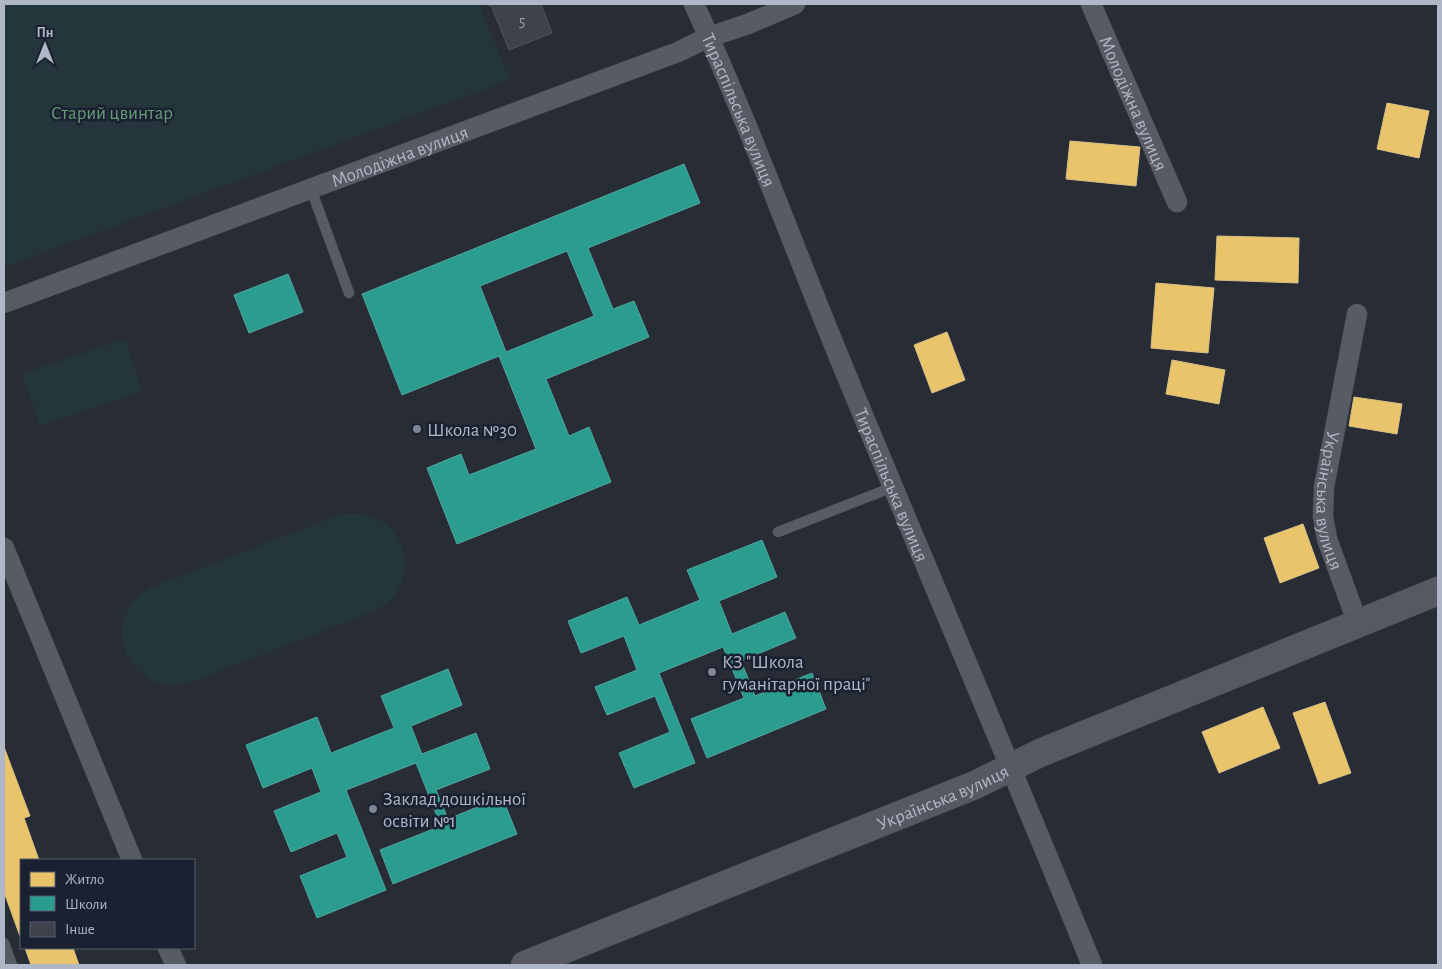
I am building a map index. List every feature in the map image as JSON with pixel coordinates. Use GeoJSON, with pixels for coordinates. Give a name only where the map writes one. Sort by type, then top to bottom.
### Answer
{"type":"FeatureCollection","features":[{"type":"Feature","properties":{"kind":"street","name":"Тираспільська вулиця"},"geometry":{"type":"LineString","coordinates":[[694,4],[1092,965]]}},
{"type":"Feature","properties":{"kind":"street","name":"Молодіжна вулиця"},"geometry":{"type":"LineString","coordinates":[[4,304],[678,52],[709,37],[748,24],[795,4]]}},
{"type":"Feature","properties":{"kind":"street","name":"Молодіжна вулиця"},"geometry":{"type":"LineString","coordinates":[[1091,4],[1176,202]]}},
{"type":"Feature","properties":{"kind":"street","name":"Українська вулиця"},"geometry":{"type":"LineString","coordinates":[[1357,314],[1324,487],[1324,516],[1327,538],[1358,624]]}},
{"type":"Feature","properties":{"kind":"street"},"geometry":{"type":"LineString","coordinates":[[4,548],[132,859]]}},
{"type":"Feature","properties":{"kind":"street","name":"Українська вулиця"},"geometry":{"type":"LineString","coordinates":[[526,965],[975,785],[1040,753],[1438,591]]}},
{"type":"Feature","properties":{"kind":"street"},"geometry":{"type":"LineString","coordinates":[[168,949],[176,965]]}},
{"type":"Feature","properties":{"kind":"lane"},"geometry":{"type":"LineString","coordinates":[[310,189],[349,293]]}},
{"type":"Feature","properties":{"kind":"lane"},"geometry":{"type":"LineString","coordinates":[[778,532],[893,487]]}},
{"type":"Feature","properties":{"kind":"lane"},"geometry":{"type":"LineString","coordinates":[[4,944],[12,965]]}},
{"type":"Feature","properties":{"kind":"green space","name":"Старий цвинтар"},"geometry":{"type":"Polygon","coordinates":[[[4,4],[479,4],[510,80],[4,267],[4,4]]]}},
{"type":"Feature","properties":{"kind":"green space"},"geometry":{"type":"Polygon","coordinates":[[[125,339],[142,391],[40,426],[22,374],[125,339]]]}},
{"type":"Feature","properties":{"kind":"green space"},"geometry":{"type":"Polygon","coordinates":[[[349,514],[366,515],[376,518],[394,532],[400,542],[405,564],[404,575],[394,596],[384,605],[372,612],[191,682],[174,685],[151,680],[132,663],[126,652],[123,626],[126,614],[133,602],[143,593],[155,586],[336,516],[349,514]]]}},
{"type":"Feature","properties":{"kind":"building: Житло"},"geometry":{"type":"Polygon","coordinates":[[[1387,103],[1429,111],[1419,158],[1377,149],[1387,103]]]}},
{"type":"Feature","properties":{"kind":"building: Житло"},"geometry":{"type":"Polygon","coordinates":[[[1070,141],[1140,147],[1136,186],[1066,179],[1070,141]]]}},
{"type":"Feature","properties":{"kind":"building: Житло"},"geometry":{"type":"Polygon","coordinates":[[[1217,236],[1299,238],[1298,283],[1215,280],[1217,236]]]}},
{"type":"Feature","properties":{"kind":"building: Житло"},"geometry":{"type":"Polygon","coordinates":[[[1156,283],[1214,288],[1208,353],[1151,348],[1156,283]]]}},
{"type":"Feature","properties":{"kind":"building: Житло"},"geometry":{"type":"Polygon","coordinates":[[[947,332],[965,380],[932,393],[914,345],[947,332]]]}},
{"type":"Feature","properties":{"kind":"building: Житло"},"geometry":{"type":"Polygon","coordinates":[[[1172,360],[1225,370],[1219,404],[1166,394],[1172,360]]]}},
{"type":"Feature","properties":{"kind":"building: Житло"},"geometry":{"type":"Polygon","coordinates":[[[1354,397],[1402,404],[1397,434],[1349,426],[1354,397]]]}},
{"type":"Feature","properties":{"kind":"building: Житло"},"geometry":{"type":"Polygon","coordinates":[[[1303,524],[1319,568],[1280,583],[1264,538],[1303,524]]]}},
{"type":"Feature","properties":{"kind":"building: Житло"},"geometry":{"type":"Polygon","coordinates":[[[1325,702],[1351,773],[1319,784],[1293,713],[1325,702]]]}},
{"type":"Feature","properties":{"kind":"building: Житло"},"geometry":{"type":"Polygon","coordinates":[[[1263,707],[1280,748],[1219,773],[1202,732],[1263,707]]]}},
{"type":"Feature","properties":{"kind":"building: Житло"},"geometry":{"type":"Polygon","coordinates":[[[4,747],[30,816],[24,818],[39,859],[20,859],[20,936],[4,892],[4,747]]]}},
{"type":"Feature","properties":{"kind":"building: Житло"},"geometry":{"type":"Polygon","coordinates":[[[25,949],[73,949],[79,965],[31,965],[25,949]]]}},
{"type":"Feature","properties":{"kind":"building: Школи"},"geometry":{"type":"Polygon","coordinates":[[[684,164],[700,203],[588,248],[613,309],[634,301],[649,337],[546,379],[569,436],[589,427],[611,482],[457,544],[427,468],[461,454],[469,475],[536,449],[499,356],[402,395],[362,294],[684,164]],[[567,251],[480,286],[506,352],[594,316],[567,251]]]}},
{"type":"Feature","properties":{"kind":"building: Школи"},"geometry":{"type":"Polygon","coordinates":[[[288,274],[303,312],[249,333],[234,295],[288,274]]]}},
{"type":"Feature","properties":{"kind":"building: Школи"},"geometry":{"type":"Polygon","coordinates":[[[762,540],[777,577],[719,601],[732,634],[785,612],[796,638],[741,661],[755,696],[812,673],[826,709],[707,758],[691,719],[744,698],[723,647],[659,673],[695,763],[634,788],[619,753],[670,732],[655,696],[607,715],[595,687],[637,670],[624,636],[581,653],[568,621],[627,597],[639,625],[700,600],[687,570],[762,540]]]}},
{"type":"Feature","properties":{"kind":"building: Школи"},"geometry":{"type":"Polygon","coordinates":[[[448,669],[462,705],[411,726],[422,754],[476,733],[490,769],[436,790],[448,819],[502,797],[517,834],[393,884],[380,850],[441,826],[416,763],[346,790],[386,890],[317,918],[300,876],[347,857],[337,833],[291,852],[274,811],[321,792],[312,768],[263,788],[246,745],[317,717],[331,753],[394,728],[381,696],[448,669]]]}},
{"type":"Feature","properties":{"kind":"building: Інше"},"geometry":{"type":"Polygon","coordinates":[[[487,4],[541,4],[552,33],[509,50],[491,5],[488,6],[487,4]]]}},
{"type":"Feature","properties":{"kind":"place","name":"Школа №30"},"geometry":{"type":"Point","coordinates":[417,429]}},
{"type":"Feature","properties":{"kind":"place","name":"КЗ \"Школа гуманітарної праці\""},"geometry":{"type":"Point","coordinates":[712,672]}},
{"type":"Feature","properties":{"kind":"place","name":"Заклад дошкільної освіти №1"},"geometry":{"type":"Point","coordinates":[373,809]}}]}
